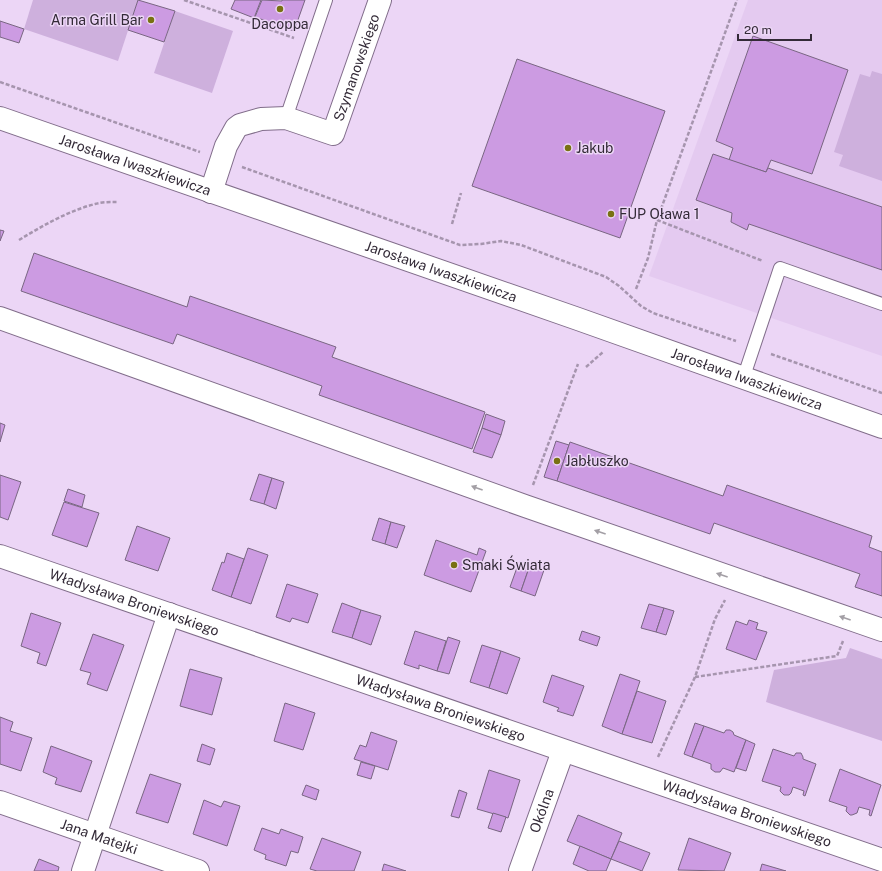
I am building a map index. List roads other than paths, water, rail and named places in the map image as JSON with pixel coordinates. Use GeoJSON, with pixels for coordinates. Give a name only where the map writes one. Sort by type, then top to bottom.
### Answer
{"type":"FeatureCollection","features":[{"type":"Feature","properties":{"kind":"street","name":"Szymanowskiego"},"geometry":{"type":"LineString","coordinates":[[286,118],[333,134],[380,0]]}},
{"type":"Feature","properties":{"kind":"street","name":"Jarosława Iwaszkiewicza"},"geometry":{"type":"LineString","coordinates":[[0,118],[578,319],[743,379],[882,427]]}},
{"type":"Feature","properties":{"kind":"street"},"geometry":{"type":"LineString","coordinates":[[211,192],[226,146],[236,128],[247,122],[261,119],[286,118]]}},
{"type":"Feature","properties":{"kind":"street"},"geometry":{"type":"LineString","coordinates":[[0,318],[526,506],[882,630]]}},
{"type":"Feature","properties":{"kind":"street","name":"Władysława Broniewskiego"},"geometry":{"type":"LineString","coordinates":[[0,556],[882,860]]}},
{"type":"Feature","properties":{"kind":"street"},"geometry":{"type":"LineString","coordinates":[[83,871],[169,614]]}},
{"type":"Feature","properties":{"kind":"street","name":"Okólna"},"geometry":{"type":"LineString","coordinates":[[520,871],[563,751]]}},
{"type":"Feature","properties":{"kind":"street","name":"Jana Matejki"},"geometry":{"type":"LineString","coordinates":[[0,802],[198,871]]}},
{"type":"Feature","properties":{"kind":"lane"},"geometry":{"type":"LineString","coordinates":[[286,118],[326,0]]}},
{"type":"Feature","properties":{"kind":"lane"},"geometry":{"type":"LineString","coordinates":[[743,379],[780,268],[882,304]]}},
{"type":"Feature","properties":{"kind":"place","name":"Dacoppa"},"geometry":{"type":"Point","coordinates":[280,9]}},
{"type":"Feature","properties":{"kind":"place","name":"Arma Grill Bar"},"geometry":{"type":"Point","coordinates":[151,20]}},
{"type":"Feature","properties":{"kind":"place","name":"Jakub"},"geometry":{"type":"Point","coordinates":[568,148]}},
{"type":"Feature","properties":{"kind":"place","name":"FUP Oława 1"},"geometry":{"type":"Point","coordinates":[611,214]}},
{"type":"Feature","properties":{"kind":"place","name":"Jabłuszko"},"geometry":{"type":"Point","coordinates":[557,461]}},
{"type":"Feature","properties":{"kind":"place","name":"Smaki Świata"},"geometry":{"type":"Point","coordinates":[454,565]}}]}
